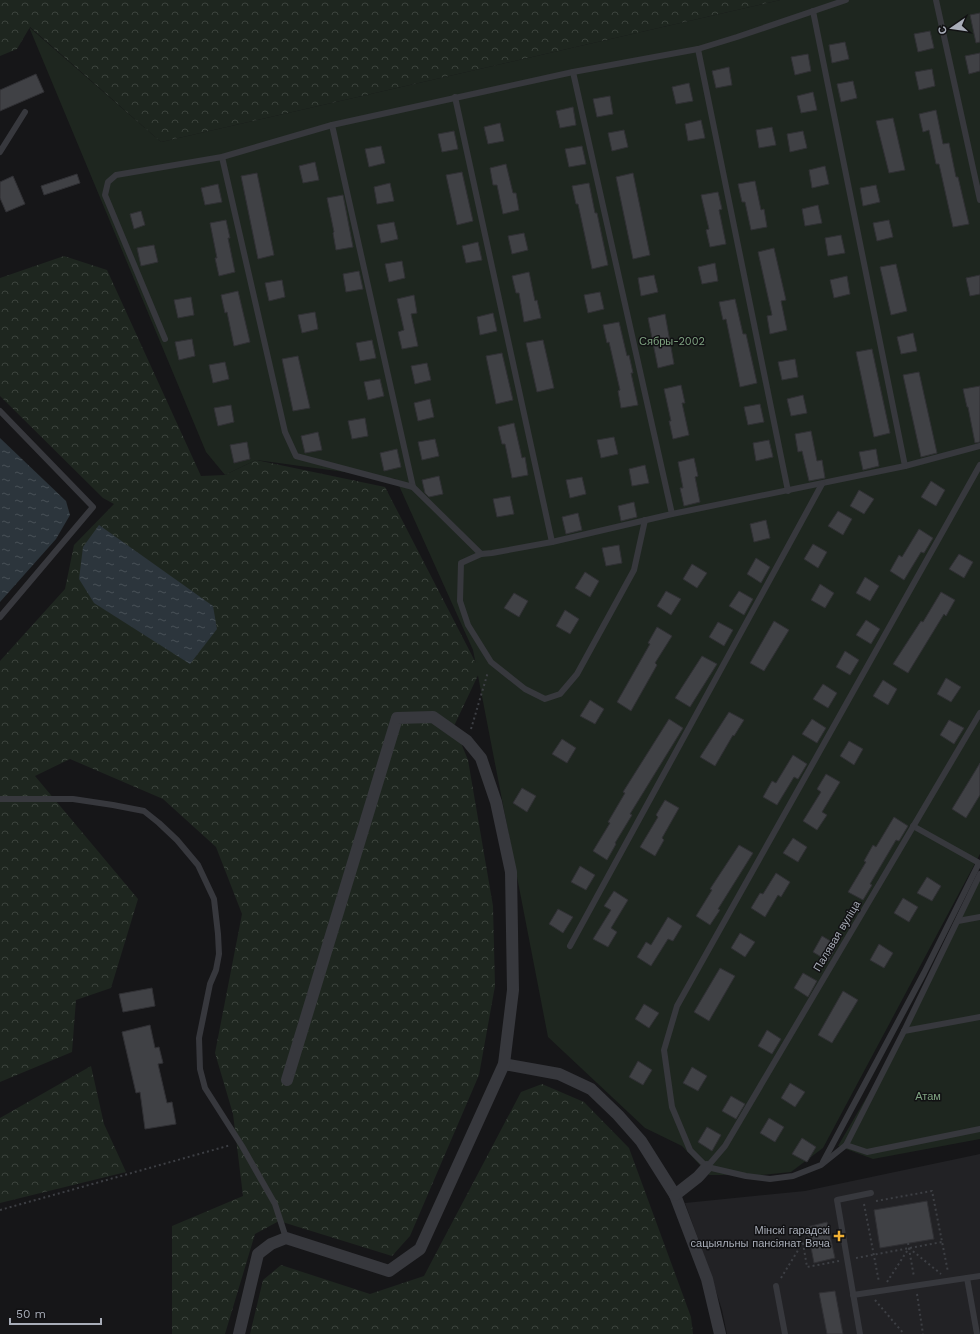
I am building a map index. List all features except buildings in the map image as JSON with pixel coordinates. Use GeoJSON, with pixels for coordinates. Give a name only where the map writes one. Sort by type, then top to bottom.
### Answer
{"type":"FeatureCollection","features":[{"type":"Feature","properties":{"kind":"street"},"geometry":{"type":"LineString","coordinates":[[239,1334],[258,1254],[271,1244],[286,1238],[389,1271],[420,1249],[504,1064],[513,990],[511,872],[496,802],[481,758],[467,741],[433,717],[397,718],[287,1080]]}},
{"type":"Feature","properties":{"kind":"street"},"geometry":{"type":"LineString","coordinates":[[504,1064],[559,1074],[591,1089],[618,1115],[641,1142],[675,1195],[707,1279],[720,1334]]}},
{"type":"Feature","properties":{"kind":"street"},"geometry":{"type":"LineString","coordinates":[[675,1195],[698,1177],[707,1167]]}},
{"type":"Feature","properties":{"kind":"lane"},"geometry":{"type":"LineString","coordinates":[[165,339],[105,195],[108,182],[116,175],[222,157],[332,125],[455,97],[573,72],[698,49],[846,0]]}},
{"type":"Feature","properties":{"kind":"lane"},"geometry":{"type":"LineString","coordinates":[[936,0],[980,200]]}},
{"type":"Feature","properties":{"kind":"lane"},"geometry":{"type":"LineString","coordinates":[[813,11],[905,466]]}},
{"type":"Feature","properties":{"kind":"lane"},"geometry":{"type":"LineString","coordinates":[[698,49],[788,491]]}},
{"type":"Feature","properties":{"kind":"lane"},"geometry":{"type":"LineString","coordinates":[[573,72],[672,514]]}},
{"type":"Feature","properties":{"kind":"lane"},"geometry":{"type":"LineString","coordinates":[[455,97],[552,542]]}},
{"type":"Feature","properties":{"kind":"lane"},"geometry":{"type":"LineString","coordinates":[[0,152],[25,112]]}},
{"type":"Feature","properties":{"kind":"lane"},"geometry":{"type":"LineString","coordinates":[[332,125],[413,487]]}},
{"type":"Feature","properties":{"kind":"lane"},"geometry":{"type":"LineString","coordinates":[[222,157],[285,432],[296,456],[413,487],[481,554]]}},
{"type":"Feature","properties":{"kind":"lane"},"geometry":{"type":"LineString","coordinates":[[0,411],[93,507],[0,617]]}},
{"type":"Feature","properties":{"kind":"lane"},"geometry":{"type":"LineString","coordinates":[[645,520],[634,570],[577,674],[560,694],[545,699],[525,689],[491,662],[468,626],[460,601],[460,563],[481,554],[492,554],[552,542],[645,520],[672,514],[822,484],[905,466],[980,446]]}},
{"type":"Feature","properties":{"kind":"lane"},"geometry":{"type":"LineString","coordinates":[[980,465],[677,1006],[664,1050],[672,1107],[690,1150],[707,1167],[746,1176],[770,1179],[793,1176],[821,1165],[846,1145],[980,874]]}},
{"type":"Feature","properties":{"kind":"lane"},"geometry":{"type":"LineString","coordinates":[[570,946],[822,484]]}},
{"type":"Feature","properties":{"kind":"lane","name":"Палявая вуліца"},"geometry":{"type":"LineString","coordinates":[[707,1167],[725,1146],[980,713]]}},
{"type":"Feature","properties":{"kind":"lane"},"geometry":{"type":"LineString","coordinates":[[0,799],[73,799],[144,811],[159,823],[198,865],[214,899],[218,934],[216,970],[210,984],[199,1038],[200,1069],[205,1088],[240,1143],[275,1204],[286,1238]]}},
{"type":"Feature","properties":{"kind":"lane"},"geometry":{"type":"LineString","coordinates":[[821,1165],[924,973],[978,863],[913,826]]}},
{"type":"Feature","properties":{"kind":"lane"},"geometry":{"type":"LineString","coordinates":[[958,921],[980,917]]}},
{"type":"Feature","properties":{"kind":"lane"},"geometry":{"type":"LineString","coordinates":[[904,1030],[980,1017]]}},
{"type":"Feature","properties":{"kind":"lane"},"geometry":{"type":"LineString","coordinates":[[846,1145],[867,1152],[980,1129]]}},
{"type":"Feature","properties":{"kind":"lane"},"geometry":{"type":"LineString","coordinates":[[860,1334],[837,1200],[871,1193]]}},
{"type":"Feature","properties":{"kind":"lane"},"geometry":{"type":"LineString","coordinates":[[853,1295],[980,1276]]}},
{"type":"Feature","properties":{"kind":"lane"},"geometry":{"type":"LineString","coordinates":[[967,1278],[977,1334]]}},
{"type":"Feature","properties":{"kind":"lane"},"geometry":{"type":"LineString","coordinates":[[776,1286],[785,1334]]}},
{"type":"Feature","properties":{"kind":"path"},"geometry":{"type":"LineString","coordinates":[[467,741],[491,662]]}},
{"type":"Feature","properties":{"kind":"path"},"geometry":{"type":"LineString","coordinates":[[0,1210],[240,1143]]}},
{"type":"Feature","properties":{"kind":"path"},"geometry":{"type":"LineString","coordinates":[[871,1202],[932,1191],[950,1281]]}},
{"type":"Feature","properties":{"kind":"path"},"geometry":{"type":"LineString","coordinates":[[862,1195],[881,1291]]}},
{"type":"Feature","properties":{"kind":"path"},"geometry":{"type":"LineString","coordinates":[[776,1286],[808,1234]]}},
{"type":"Feature","properties":{"kind":"path"},"geometry":{"type":"LineString","coordinates":[[803,1243],[807,1267],[942,1242]]}},
{"type":"Feature","properties":{"kind":"path"},"geometry":{"type":"LineString","coordinates":[[908,1243],[923,1334]]}},
{"type":"Feature","properties":{"kind":"path"},"geometry":{"type":"LineString","coordinates":[[909,1248],[950,1281]]}},
{"type":"Feature","properties":{"kind":"path"},"geometry":{"type":"LineString","coordinates":[[881,1291],[909,1248]]}},
{"type":"Feature","properties":{"kind":"path"},"geometry":{"type":"LineString","coordinates":[[869,1293],[904,1334]]}},
{"type":"Feature","properties":{"kind":"shaded area","name":"Мінскі гарадскі сацыяльны пансіянат Вяча"},"geometry":{"type":"Polygon","coordinates":[[[980,1154],[980,1334],[727,1334],[722,1310],[709,1269],[685,1203],[805,1191],[980,1154]]]}},
{"type":"Feature","properties":{"kind":"green space"},"geometry":{"type":"Polygon","coordinates":[[[0,0],[780,0],[161,142],[30,27],[17,49],[0,56],[0,0]]]}},
{"type":"Feature","properties":{"kind":"green space","name":"Сябры-2002"},"geometry":{"type":"Polygon","coordinates":[[[780,0],[980,0],[980,854],[823,1148],[791,1172],[761,1175],[709,1175],[682,1146],[645,1128],[548,1037],[473,650],[396,479],[256,460],[225,475],[206,452],[29,27],[161,142],[780,0]]]}},
{"type":"Feature","properties":{"kind":"green space"},"geometry":{"type":"Polygon","coordinates":[[[64,256],[107,270],[201,476],[225,475],[256,460],[385,487],[480,671],[454,726],[468,760],[493,906],[495,986],[479,1075],[410,1236],[392,1256],[279,1221],[255,1234],[225,1334],[172,1334],[172,1226],[243,1196],[233,1114],[215,1053],[242,914],[216,847],[163,799],[70,759],[35,776],[138,899],[111,988],[76,1000],[72,1052],[0,1082],[0,661],[65,589],[74,545],[114,504],[103,498],[0,396],[0,278],[64,256]]]}},
{"type":"Feature","properties":{"kind":"green space","name":"Атам"},"geometry":{"type":"Polygon","coordinates":[[[980,874],[980,1139],[873,1159],[838,1146],[900,1040],[980,874]]]}},
{"type":"Feature","properties":{"kind":"green space"},"geometry":{"type":"Polygon","coordinates":[[[91,1066],[104,1124],[126,1172],[0,1203],[0,1118],[91,1066]]]}},
{"type":"Feature","properties":{"kind":"green space"},"geometry":{"type":"Polygon","coordinates":[[[542,1084],[584,1102],[629,1148],[691,1317],[693,1334],[250,1334],[263,1280],[281,1265],[370,1294],[424,1276],[521,1092],[542,1084]]]}},
{"type":"Feature","properties":{"kind":"water"},"geometry":{"type":"Polygon","coordinates":[[[0,438],[66,501],[70,515],[56,539],[0,602],[0,438]]]}},
{"type":"Feature","properties":{"kind":"water"},"geometry":{"type":"Polygon","coordinates":[[[99,525],[213,606],[217,629],[190,664],[94,603],[79,579],[83,547],[99,525]]]}},
{"type":"Feature","properties":{"kind":"place","name":"Мінскі гарадскі сацыяльны пансіянат Вяча"},"geometry":{"type":"Point","coordinates":[839,1236]}}]}
